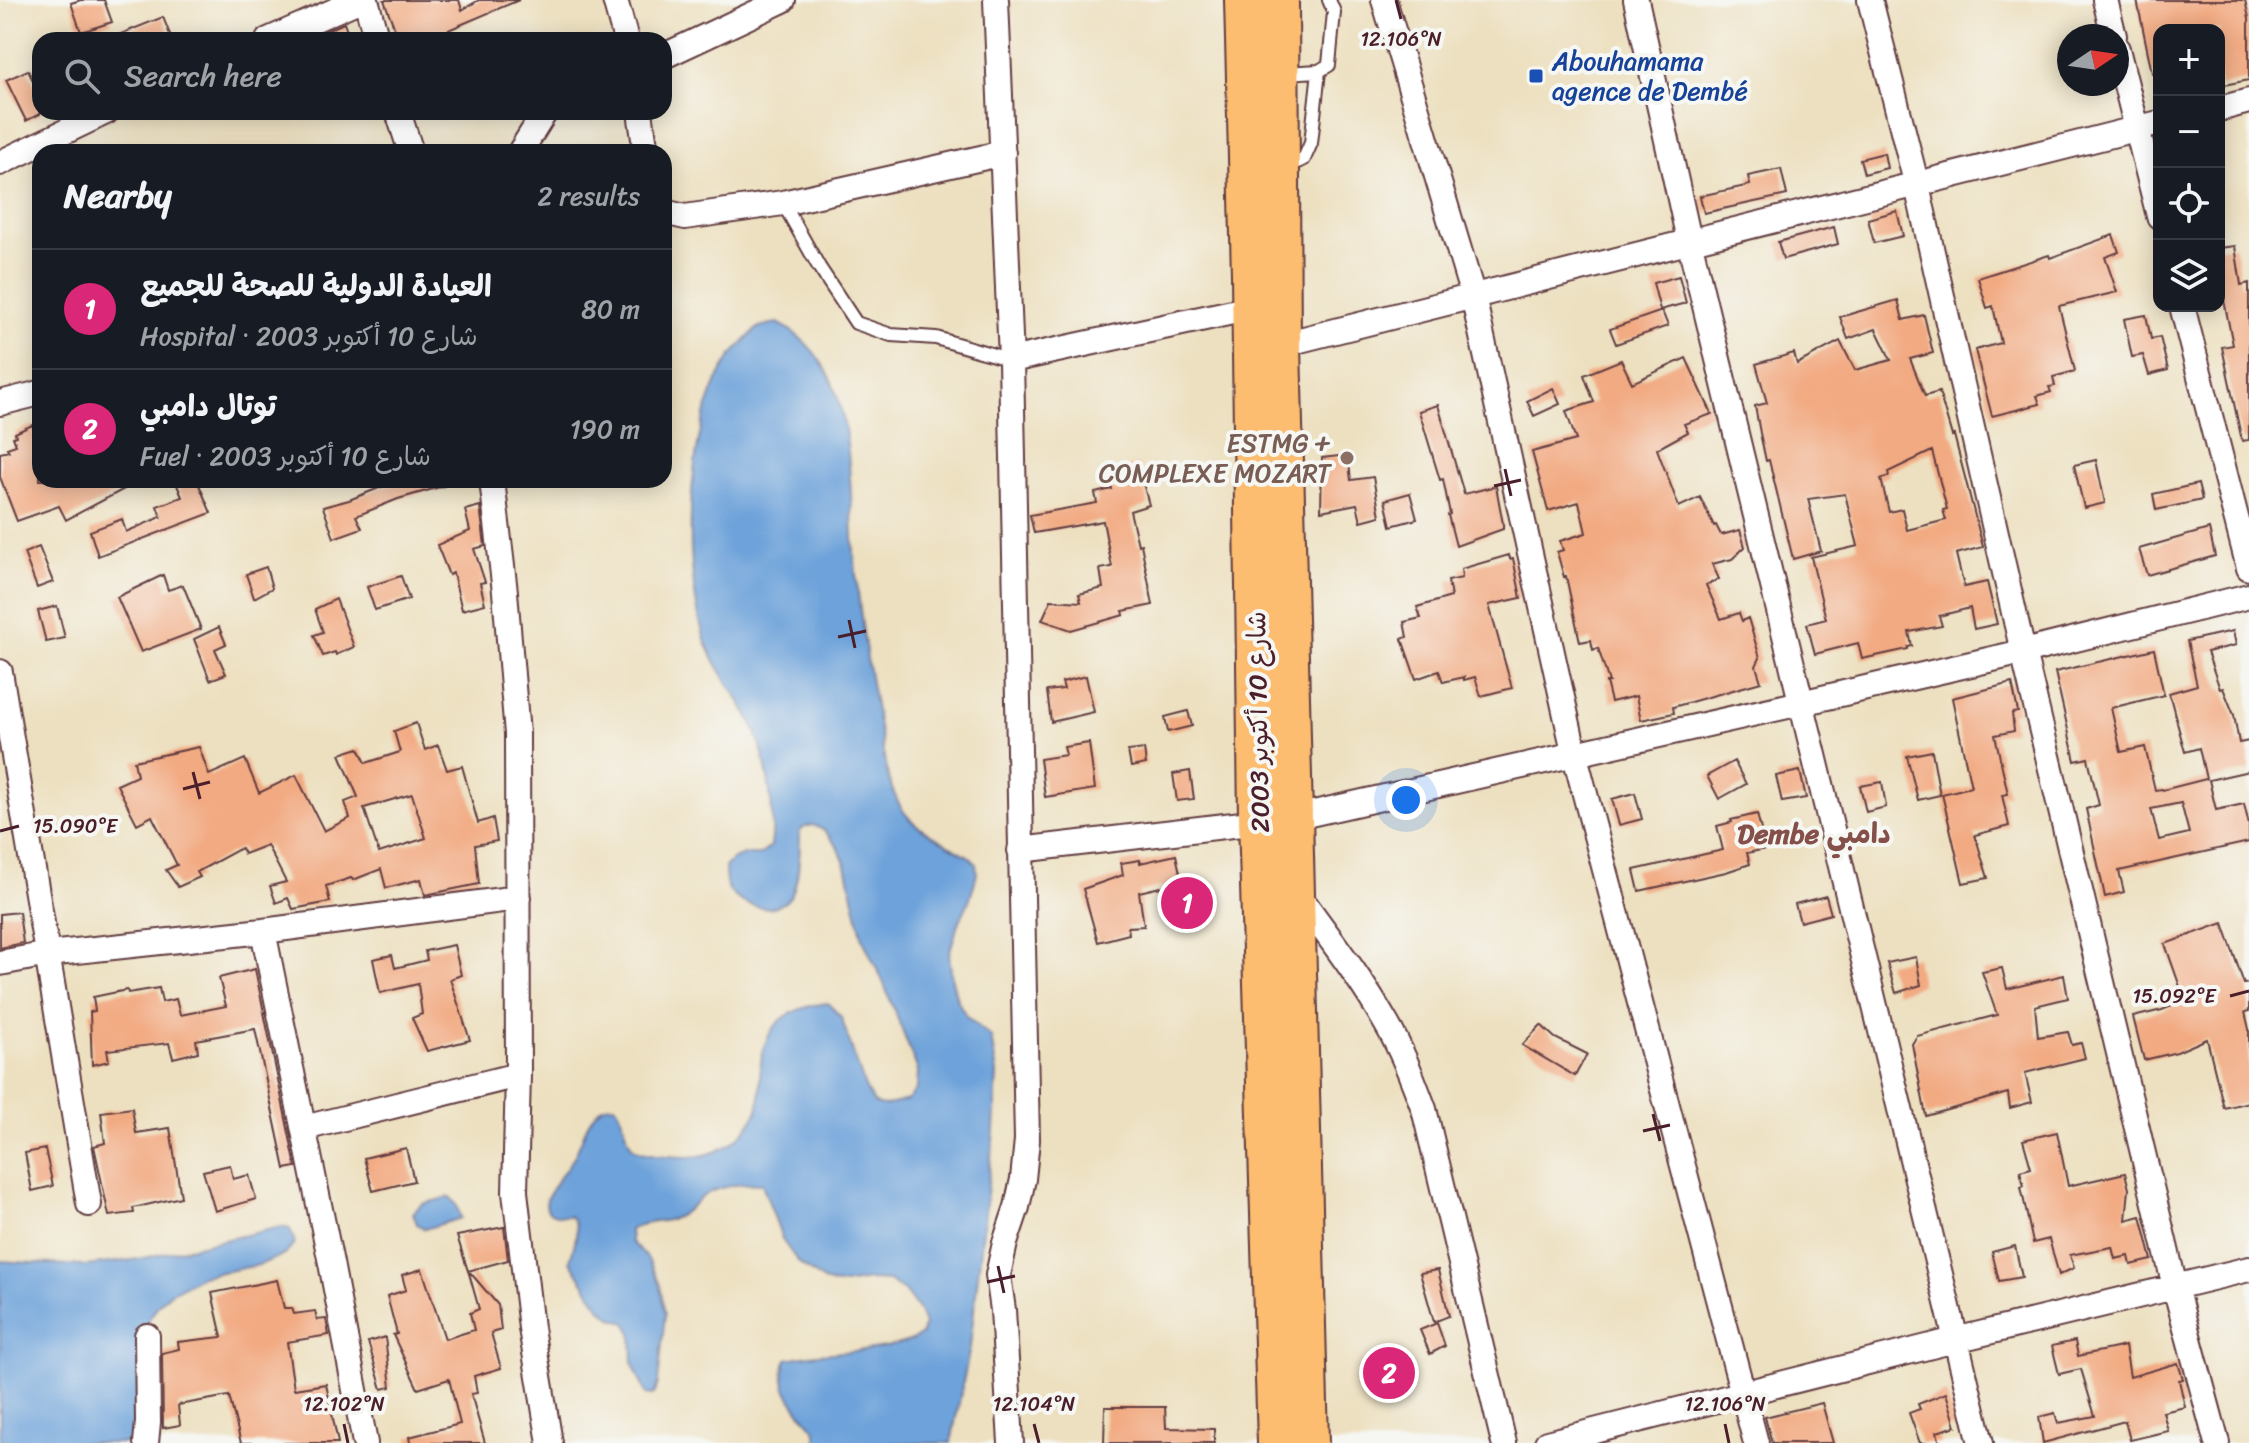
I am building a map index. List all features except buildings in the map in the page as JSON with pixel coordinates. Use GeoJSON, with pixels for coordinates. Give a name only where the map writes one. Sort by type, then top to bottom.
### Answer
{"type":"FeatureCollection","features":[{"type":"Feature","properties":{"kind":"highway","name":"شارع 10 أكتوبر 2003"},"geometry":{"type":"LineString","coordinates":[[1245,0],[1251,308],[1276,819],[1293,888],[1308,1443]]}},
{"type":"Feature","properties":{"kind":"highway","name":"شارع 10 أكتوبر 2003"},"geometry":{"type":"LineString","coordinates":[[1278,0],[1278,1443]]}},
{"type":"Feature","properties":{"kind":"street"},"geometry":{"type":"LineString","coordinates":[[286,32],[359,0]]}},
{"type":"Feature","properties":{"kind":"street"},"geometry":{"type":"LineString","coordinates":[[366,0],[375,32]]}},
{"type":"Feature","properties":{"kind":"street"},"geometry":{"type":"LineString","coordinates":[[615,0],[624,32]]}},
{"type":"Feature","properties":{"kind":"street"},"geometry":{"type":"LineString","coordinates":[[672,52],[783,0]]}},
{"type":"Feature","properties":{"kind":"street"},"geometry":{"type":"LineString","coordinates":[[996,0],[1011,360],[1027,1140],[1020,1193],[998,1275],[1011,1443]]}},
{"type":"Feature","properties":{"kind":"street"},"geometry":{"type":"LineString","coordinates":[[1384,0],[1473,296],[1575,756],[1756,1443]]}},
{"type":"Feature","properties":{"kind":"street"},"geometry":{"type":"LineString","coordinates":[[1636,0],[1689,240],[1981,1443]]}},
{"type":"Feature","properties":{"kind":"street"},"geometry":{"type":"LineString","coordinates":[[1870,0],[1917,186],[2023,652],[2175,1287],[2217,1443]]}},
{"type":"Feature","properties":{"kind":"street"},"geometry":{"type":"LineString","coordinates":[[2105,0],[2111,24]]}},
{"type":"Feature","properties":{"kind":"street"},"geometry":{"type":"LineString","coordinates":[[2129,79],[2148,126],[2153,168]]}},
{"type":"Feature","properties":{"kind":"street"},"geometry":{"type":"LineString","coordinates":[[2225,107],[2249,101]]}},
{"type":"Feature","properties":{"kind":"street"},"geometry":{"type":"LineString","coordinates":[[39,144],[89,120]]}},
{"type":"Feature","properties":{"kind":"street"},"geometry":{"type":"LineString","coordinates":[[401,120],[408,144]]}},
{"type":"Feature","properties":{"kind":"street"},"geometry":{"type":"LineString","coordinates":[[525,144],[540,120]]}},
{"type":"Feature","properties":{"kind":"street"},"geometry":{"type":"LineString","coordinates":[[641,120],[645,144]]}},
{"type":"Feature","properties":{"kind":"street"},"geometry":{"type":"LineString","coordinates":[[1280,345],[2148,126]]}},
{"type":"Feature","properties":{"kind":"street"},"geometry":{"type":"LineString","coordinates":[[0,163],[32,148]]}},
{"type":"Feature","properties":{"kind":"street"},"geometry":{"type":"LineString","coordinates":[[672,214],[685,217],[783,203],[1003,153]]}},
{"type":"Feature","properties":{"kind":"street"},"geometry":{"type":"LineString","coordinates":[[1011,360],[1251,308]]}},
{"type":"Feature","properties":{"kind":"street"},"geometry":{"type":"LineString","coordinates":[[2184,312],[2249,568]]}},
{"type":"Feature","properties":{"kind":"street"},"geometry":{"type":"LineString","coordinates":[[0,403],[32,395]]}},
{"type":"Feature","properties":{"kind":"street"},"geometry":{"type":"LineString","coordinates":[[493,488],[517,734],[518,1075],[515,1192],[531,1328],[550,1443]]}},
{"type":"Feature","properties":{"kind":"street"},"geometry":{"type":"LineString","coordinates":[[1020,850],[1276,819],[1575,756],[2249,596]]}},
{"type":"Feature","properties":{"kind":"street"},"geometry":{"type":"LineString","coordinates":[[0,672],[89,1204]]}},
{"type":"Feature","properties":{"kind":"street"},"geometry":{"type":"LineString","coordinates":[[1293,888],[1359,979],[1410,1071],[1424,1109],[1504,1443]]}},
{"type":"Feature","properties":{"kind":"street"},"geometry":{"type":"LineString","coordinates":[[0,963],[48,954],[263,931],[518,898]]}},
{"type":"Feature","properties":{"kind":"street"},"geometry":{"type":"LineString","coordinates":[[263,931],[365,1443]]}},
{"type":"Feature","properties":{"kind":"street"},"geometry":{"type":"LineString","coordinates":[[304,1128],[518,1075]]}},
{"type":"Feature","properties":{"kind":"street"},"geometry":{"type":"LineString","coordinates":[[1547,1443],[2249,1269]]}},
{"type":"Feature","properties":{"kind":"street"},"geometry":{"type":"LineString","coordinates":[[146,1443],[147,1336]]}},
{"type":"Feature","properties":{"kind":"lane"},"geometry":{"type":"LineString","coordinates":[[1278,73],[1319,71],[1329,65],[1334,12],[1329,0]]}},
{"type":"Feature","properties":{"kind":"lane"},"geometry":{"type":"LineString","coordinates":[[1278,172],[1300,163],[1311,143],[1319,71]]}},
{"type":"Feature","properties":{"kind":"lane"},"geometry":{"type":"LineString","coordinates":[[783,203],[819,267],[856,323],[891,335],[936,338],[1011,360]]}},
{"type":"Feature","properties":{"kind":"water"},"geometry":{"type":"Polygon","coordinates":[[[778,323],[801,338],[818,358],[828,374],[842,414],[849,461],[861,619],[883,751],[896,798],[914,823],[970,857],[976,864],[977,874],[970,899],[949,954],[957,1000],[967,1017],[991,1037],[997,1073],[994,1131],[970,1347],[951,1443],[813,1443],[816,1442],[816,1431],[796,1407],[786,1388],[784,1369],[787,1359],[902,1343],[922,1334],[924,1324],[918,1309],[904,1291],[888,1281],[869,1280],[837,1285],[823,1281],[798,1262],[783,1241],[762,1184],[718,1189],[705,1195],[679,1216],[630,1230],[631,1242],[648,1259],[660,1285],[665,1314],[658,1383],[652,1395],[646,1394],[633,1364],[632,1333],[628,1326],[601,1309],[570,1261],[576,1237],[574,1220],[570,1216],[555,1215],[548,1210],[546,1202],[575,1155],[591,1119],[604,1106],[615,1105],[632,1146],[645,1153],[694,1157],[731,1143],[745,1130],[758,1109],[761,1062],[768,1036],[782,1019],[803,1008],[828,1003],[841,1017],[866,1090],[875,1104],[884,1106],[908,1100],[917,1088],[918,1071],[882,979],[863,940],[846,865],[838,847],[824,830],[813,825],[800,831],[795,886],[788,899],[781,904],[764,908],[746,903],[731,893],[726,882],[725,867],[733,859],[760,855],[771,846],[771,800],[756,733],[713,659],[704,636],[692,567],[693,484],[698,442],[708,403],[723,370],[755,330],[778,323]]]}},
{"type":"Feature","properties":{"kind":"water"},"geometry":{"type":"Polygon","coordinates":[[[450,1197],[461,1218],[425,1229],[417,1224],[413,1213],[422,1204],[450,1197]]]}},
{"type":"Feature","properties":{"kind":"water"},"geometry":{"type":"Polygon","coordinates":[[[281,1227],[290,1229],[295,1243],[286,1254],[259,1265],[201,1276],[170,1293],[147,1322],[144,1338],[143,1443],[0,1443],[0,1261],[86,1266],[139,1259],[281,1227]]]}},
{"type":"Feature","properties":{"kind":"place","name":"Abouhamama agence de Dembé"},"geometry":{"type":"Point","coordinates":[1536,76]}},
{"type":"Feature","properties":{"kind":"place","name":"ESTMG + COMPLEXE MOZART"},"geometry":{"type":"Point","coordinates":[1347,458]}},
{"type":"Feature","properties":{"kind":"place","name":"العيادة الدولية للصحة للجميع"},"geometry":{"type":"Point","coordinates":[1187,903]}},
{"type":"Feature","properties":{"kind":"place","name":"توتال دامبي"},"geometry":{"type":"Point","coordinates":[1389,1373]}},
{"type":"Feature","properties":{"kind":"district","name":"Dembe دامبي"},"geometry":{"type":"Point","coordinates":[1814,833]}}]}
